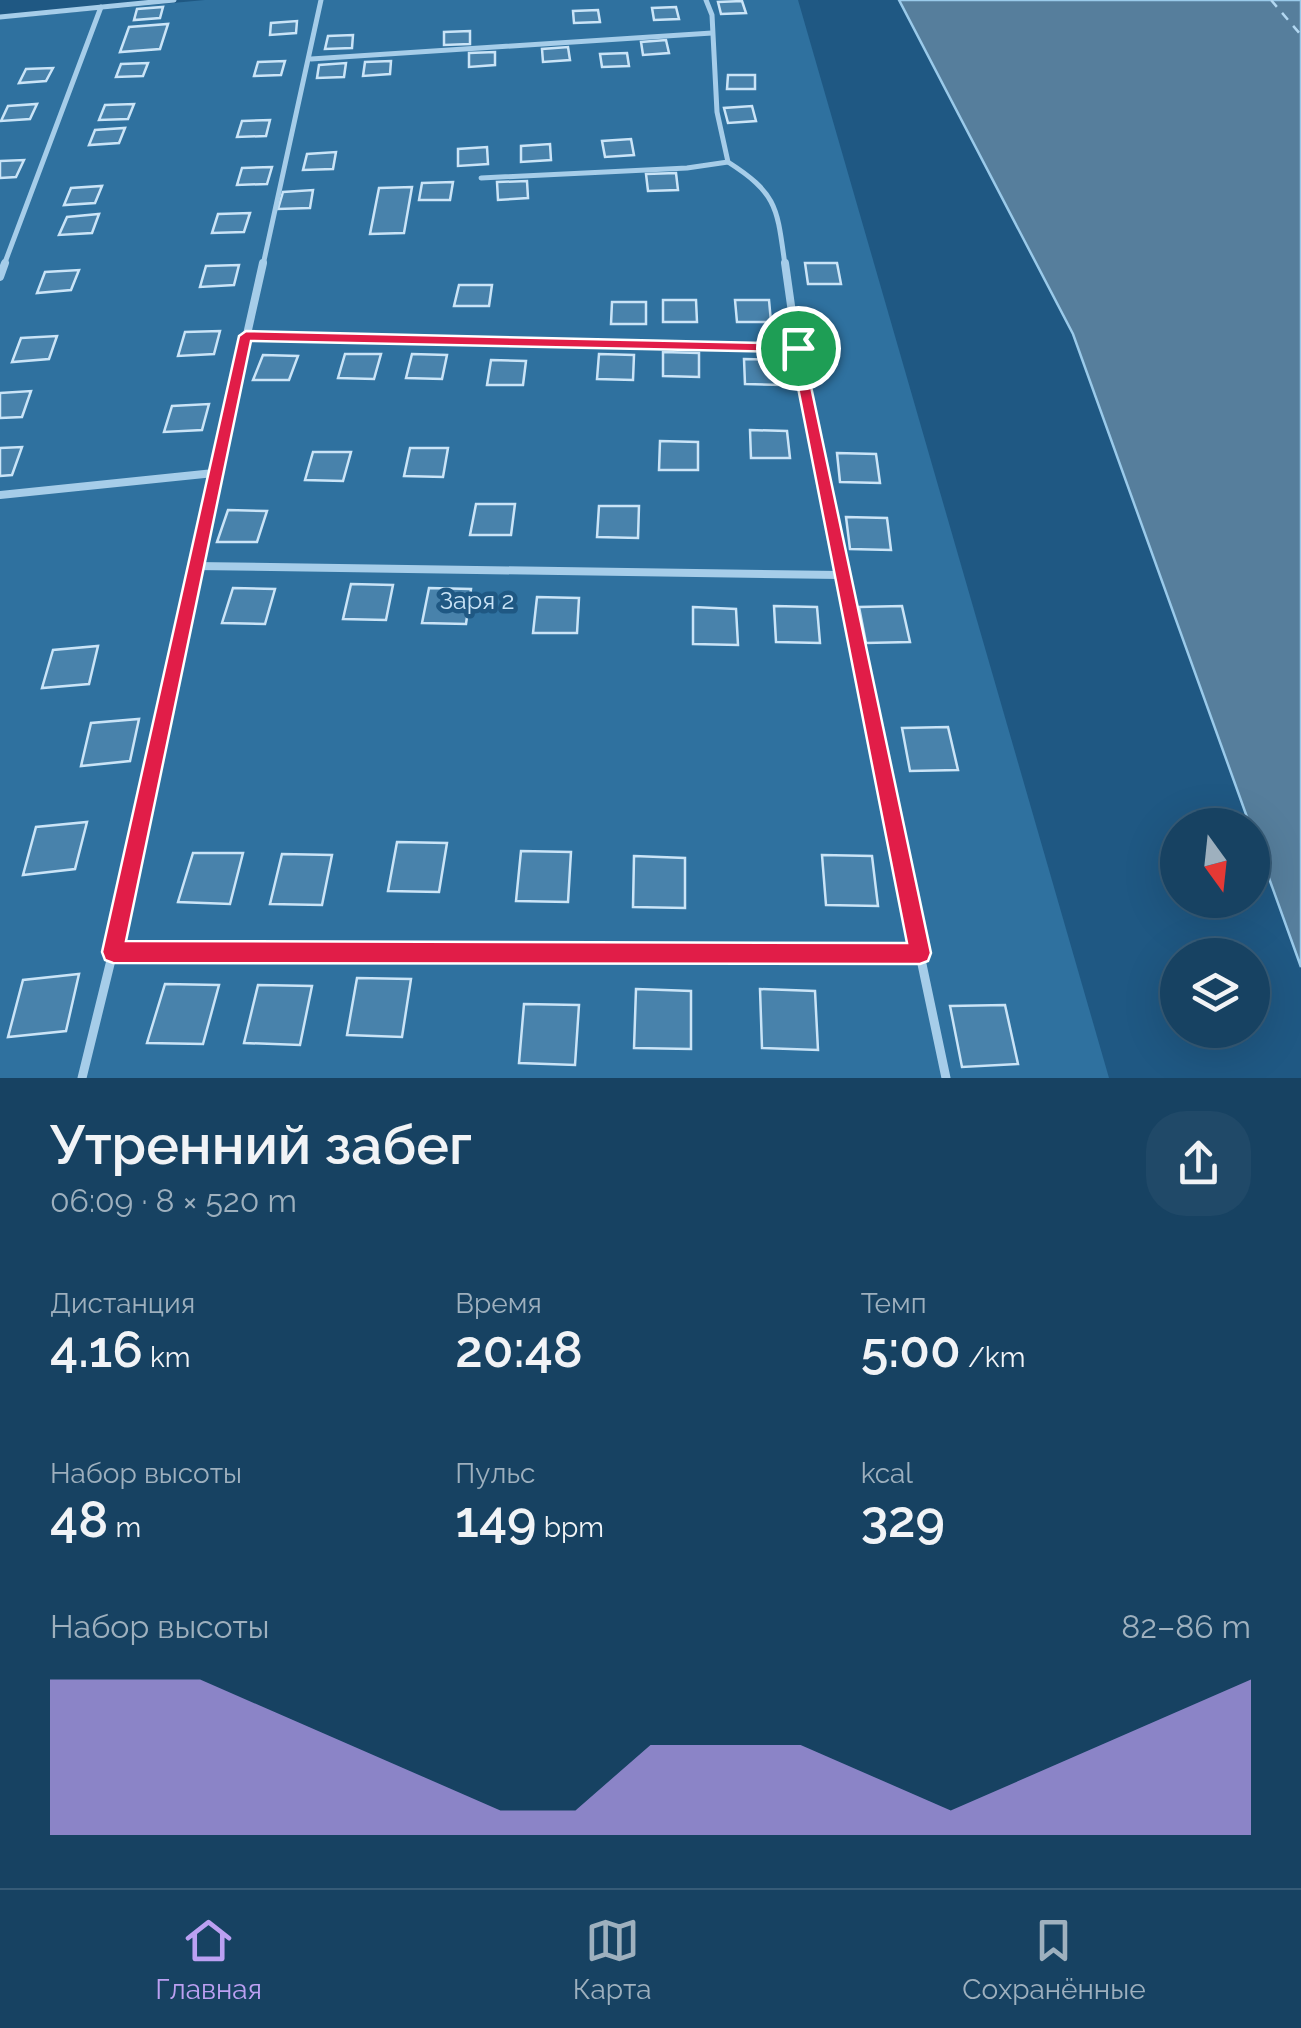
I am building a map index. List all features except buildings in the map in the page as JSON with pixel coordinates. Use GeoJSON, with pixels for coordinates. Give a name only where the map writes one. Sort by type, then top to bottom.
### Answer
{"type":"FeatureCollection","features":[{"type":"Feature","properties":{"kind":"lane"},"geometry":{"type":"LineString","coordinates":[[0,17],[174,0]]}},
{"type":"Feature","properties":{"kind":"lane"},"geometry":{"type":"LineString","coordinates":[[82,1078],[113,952],[214,473],[311,60],[321,0]]}},
{"type":"Feature","properties":{"kind":"lane"},"geometry":{"type":"LineString","coordinates":[[706,0],[712,33],[716,112],[728,162]]}},
{"type":"Feature","properties":{"kind":"lane"},"geometry":{"type":"LineString","coordinates":[[0,277],[101,8]]}},
{"type":"Feature","properties":{"kind":"lane"},"geometry":{"type":"LineString","coordinates":[[311,60],[712,33]]}},
{"type":"Feature","properties":{"kind":"lane"},"geometry":{"type":"LineString","coordinates":[[480,178],[687,168],[728,162],[762,184],[772,198],[840,575],[946,1078]]}},
{"type":"Feature","properties":{"kind":"lane"},"geometry":{"type":"LineString","coordinates":[[246,336],[798,348]]}},
{"type":"Feature","properties":{"kind":"lane"},"geometry":{"type":"LineString","coordinates":[[0,495],[214,473]]}},
{"type":"Feature","properties":{"kind":"lane"},"geometry":{"type":"LineString","coordinates":[[195,566],[840,575]]}},
{"type":"Feature","properties":{"kind":"lane"},"geometry":{"type":"LineString","coordinates":[[113,952],[920,953]]}},
{"type":"Feature","properties":{"kind":"green space","name":"Заря 2"},"geometry":{"type":"Polygon","coordinates":[[[205,0],[798,0],[1109,1078],[0,1078],[0,19],[205,0]]]}},
{"type":"Feature","properties":{"kind":"shaded area"},"geometry":{"type":"Polygon","coordinates":[[[899,0],[1301,0],[1301,967],[1270,881],[1270,808],[1244,808],[1073,334],[899,0]]]}},
{"type":"Feature","properties":{"kind":"ferry route"},"geometry":{"type":"LineString","coordinates":[[1271,0],[1301,35]]}},
{"type":"Feature","properties":{"kind":"route"},"geometry":{"type":"LineString","coordinates":[[246,336],[798,348],[840,575],[920,953],[113,952],[246,336]]}}]}
